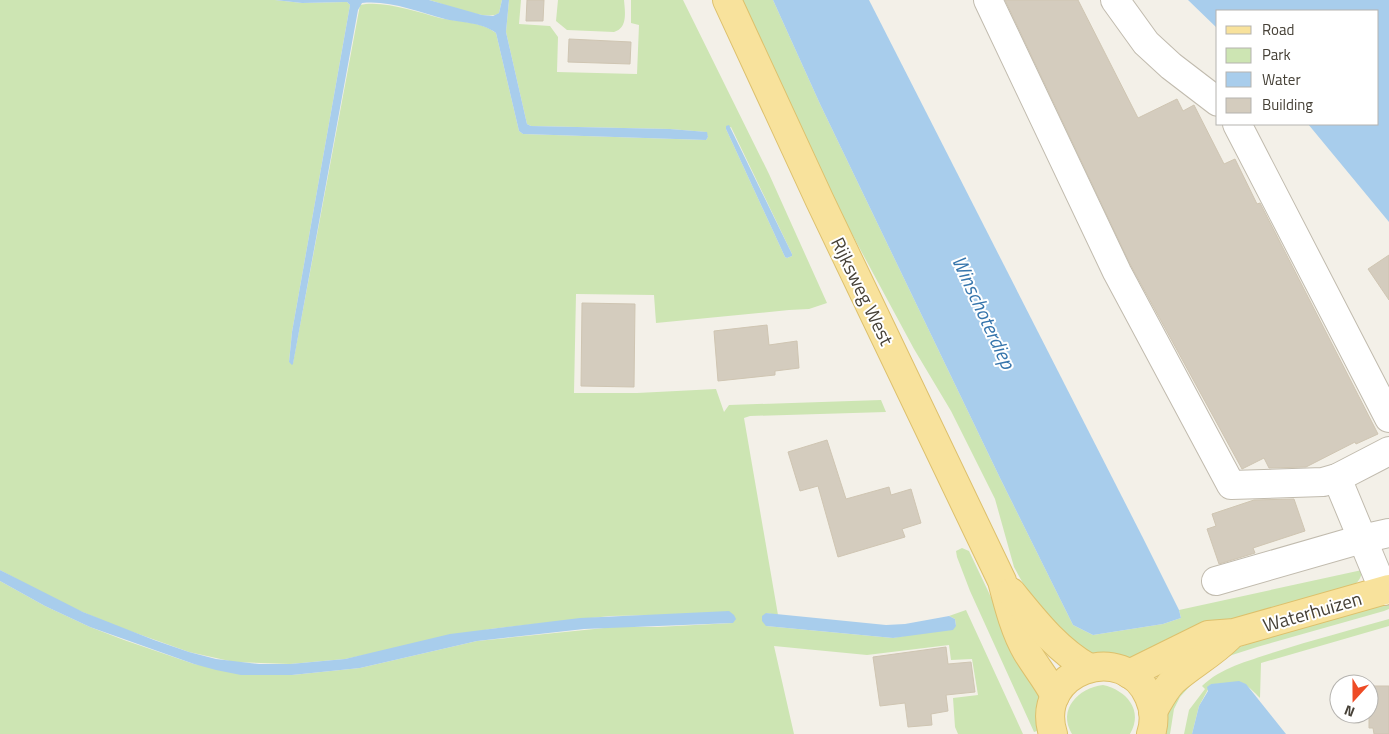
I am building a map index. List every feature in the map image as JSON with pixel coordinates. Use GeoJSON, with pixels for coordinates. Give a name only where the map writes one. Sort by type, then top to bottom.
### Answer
{"type":"FeatureCollection","features":[{"type":"Feature","properties":{"kind":"main road","name":"Rijksweg West"},"geometry":{"type":"LineString","coordinates":[[727,0],[820,201],[1002,581],[1010,611],[1026,651],[1055,696]]}},
{"type":"Feature","properties":{"kind":"main road","name":"Rijksweg West"},"geometry":{"type":"LineString","coordinates":[[1002,581],[1048,636],[1075,660],[1089,668]]}},
{"type":"Feature","properties":{"kind":"main road","name":"Waterhuizen"},"geometry":{"type":"LineString","coordinates":[[1129,674],[1208,635],[1234,633],[1386,590]]}},
{"type":"Feature","properties":{"kind":"main road","name":"Waterhuizen"},"geometry":{"type":"LineString","coordinates":[[1152,722],[1171,683],[1218,649],[1234,633]]}},
{"type":"Feature","properties":{"kind":"main road"},"geometry":{"type":"LineString","coordinates":[[1053,734],[1050,717],[1055,696],[1065,681],[1072,675],[1089,668],[1110,667],[1129,674],[1137,680],[1148,694],[1152,722]]}},
{"type":"Feature","properties":{"kind":"lane"},"geometry":{"type":"LineString","coordinates":[[988,0],[1117,272],[1231,485],[1323,482],[1337,478],[1389,451]]}},
{"type":"Feature","properties":{"kind":"lane"},"geometry":{"type":"LineString","coordinates":[[1115,0],[1146,43],[1171,66],[1216,100]]}},
{"type":"Feature","properties":{"kind":"lane"},"geometry":{"type":"LineString","coordinates":[[1238,125],[1389,418]]}},
{"type":"Feature","properties":{"kind":"lane"},"geometry":{"type":"LineString","coordinates":[[1337,478],[1362,540],[1386,590]]}},
{"type":"Feature","properties":{"kind":"lane"},"geometry":{"type":"LineString","coordinates":[[1216,581],[1389,533]]}},
{"type":"Feature","properties":{"kind":"green space"},"geometry":{"type":"Polygon","coordinates":[[[0,0],[275,0],[302,3],[347,2],[350,5],[292,332],[289,362],[293,363],[360,5],[379,4],[400,7],[440,18],[476,24],[496,33],[519,131],[523,134],[706,140],[708,137],[706,132],[670,129],[531,126],[527,124],[506,32],[509,0],[521,0],[519,24],[550,26],[558,37],[557,72],[637,74],[639,25],[631,23],[631,0],[683,0],[769,174],[827,303],[809,309],[656,323],[654,295],[576,294],[574,393],[637,393],[716,389],[724,412],[729,405],[881,400],[886,412],[750,416],[744,418],[778,615],[766,613],[766,626],[893,638],[956,626],[955,619],[949,616],[966,610],[1023,734],[958,734],[955,727],[953,698],[978,695],[972,659],[951,660],[949,645],[867,655],[774,646],[794,734],[0,734],[0,581],[45,606],[124,640],[194,664],[265,675],[292,675],[360,668],[477,641],[614,627],[733,623],[663,615],[610,616],[490,629],[345,659],[290,664],[234,662],[189,652],[113,625],[57,601],[0,570],[0,0]],[[731,127],[726,129],[785,257],[792,256],[731,127]]]}},
{"type":"Feature","properties":{"kind":"green space"},"geometry":{"type":"Polygon","coordinates":[[[429,0],[502,0],[499,13],[486,15],[476,14],[429,0]]]}},
{"type":"Feature","properties":{"kind":"green space"},"geometry":{"type":"Polygon","coordinates":[[[558,0],[624,0],[624,23],[622,27],[614,32],[567,30],[556,21],[558,0]]]}},
{"type":"Feature","properties":{"kind":"green space"},"geometry":{"type":"Polygon","coordinates":[[[742,0],[773,0],[820,104],[1073,625],[1093,635],[1163,624],[1181,618],[1179,610],[1362,570],[1360,578],[1355,584],[1351,588],[1303,603],[1211,624],[1136,658],[1084,653],[1031,598],[1014,567],[995,499],[951,411],[914,349],[839,210],[742,0]]]}},
{"type":"Feature","properties":{"kind":"green space"},"geometry":{"type":"Polygon","coordinates":[[[962,548],[969,551],[1009,635],[1039,689],[1040,730],[1034,732],[970,591],[957,557],[956,551],[962,548]]]}},
{"type":"Feature","properties":{"kind":"green space"},"geometry":{"type":"Polygon","coordinates":[[[1389,602],[1389,609],[1384,611],[1257,647],[1217,662],[1199,676],[1180,697],[1174,709],[1170,734],[1164,734],[1169,709],[1175,694],[1187,680],[1216,658],[1266,638],[1389,602]]]}},
{"type":"Feature","properties":{"kind":"green space"},"geometry":{"type":"Polygon","coordinates":[[[1389,619],[1389,626],[1261,663],[1260,698],[1242,683],[1211,684],[1199,706],[1192,734],[1184,734],[1189,710],[1205,689],[1202,686],[1218,674],[1236,665],[1275,652],[1389,619]]]}},
{"type":"Feature","properties":{"kind":"green space"},"geometry":{"type":"Polygon","coordinates":[[[1103,685],[1119,691],[1134,709],[1134,725],[1130,734],[1072,734],[1067,717],[1072,702],[1078,695],[1103,685]]]}},
{"type":"Feature","properties":{"kind":"water"},"geometry":{"type":"Polygon","coordinates":[[[275,0],[429,0],[482,15],[493,16],[499,13],[502,0],[509,0],[506,32],[527,124],[531,126],[670,129],[707,132],[708,137],[706,140],[523,134],[519,131],[496,33],[478,25],[445,19],[393,5],[362,3],[358,10],[292,365],[289,362],[292,332],[350,5],[347,2],[302,3],[275,0]]]}},
{"type":"Feature","properties":{"kind":"water","name":"Winschoterdiep"},"geometry":{"type":"Polygon","coordinates":[[[773,0],[869,0],[1144,540],[1179,610],[1181,618],[1163,624],[1093,635],[1073,625],[820,104],[773,0]]]}},
{"type":"Feature","properties":{"kind":"water"},"geometry":{"type":"Polygon","coordinates":[[[1188,0],[1389,0],[1389,222],[1309,125],[1379,125],[1379,10],[1216,10],[1216,27],[1188,0]]]}},
{"type":"Feature","properties":{"kind":"water"},"geometry":{"type":"Polygon","coordinates":[[[729,125],[792,256],[785,257],[726,129],[726,126],[729,125]]]}},
{"type":"Feature","properties":{"kind":"water"},"geometry":{"type":"Polygon","coordinates":[[[0,570],[83,612],[154,640],[216,659],[259,664],[290,664],[345,659],[450,634],[580,618],[729,611],[736,619],[733,623],[584,629],[477,641],[360,668],[292,675],[241,675],[194,664],[90,627],[45,606],[0,581],[0,570]]]}},
{"type":"Feature","properties":{"kind":"water"},"geometry":{"type":"Polygon","coordinates":[[[766,613],[886,625],[905,624],[949,616],[955,619],[956,626],[953,630],[893,638],[766,626],[762,621],[762,616],[766,613]]]}},
{"type":"Feature","properties":{"kind":"water"},"geometry":{"type":"Polygon","coordinates":[[[1239,681],[1246,684],[1286,734],[1192,734],[1199,706],[1208,691],[1207,687],[1211,684],[1239,681]]]}},
{"type":"Feature","properties":{"kind":"building"},"geometry":{"type":"Polygon","coordinates":[[[527,0],[544,0],[543,21],[526,21],[527,0]]]}},
{"type":"Feature","properties":{"kind":"building"},"geometry":{"type":"Polygon","coordinates":[[[1005,0],[1078,0],[1138,118],[1177,99],[1183,111],[1194,105],[1224,164],[1235,159],[1257,204],[1260,203],[1378,434],[1356,444],[1355,442],[1306,467],[1269,468],[1264,458],[1242,469],[1130,264],[1005,0]]]}},
{"type":"Feature","properties":{"kind":"building"},"geometry":{"type":"Polygon","coordinates":[[[569,39],[631,42],[630,64],[568,62],[569,39]]]}},
{"type":"Feature","properties":{"kind":"building"},"geometry":{"type":"Polygon","coordinates":[[[1389,255],[1389,300],[1368,269],[1389,255]]]}},
{"type":"Feature","properties":{"kind":"building"},"geometry":{"type":"Polygon","coordinates":[[[582,303],[635,304],[634,387],[581,386],[582,303]]]}},
{"type":"Feature","properties":{"kind":"building"},"geometry":{"type":"Polygon","coordinates":[[[767,325],[769,345],[797,341],[799,368],[775,371],[775,375],[718,381],[714,331],[767,325]]]}},
{"type":"Feature","properties":{"kind":"building"},"geometry":{"type":"Polygon","coordinates":[[[827,440],[846,499],[889,487],[891,495],[911,489],[921,523],[902,529],[905,537],[838,557],[818,486],[800,491],[788,452],[827,440]]]}},
{"type":"Feature","properties":{"kind":"building"},"geometry":{"type":"Polygon","coordinates":[[[1294,499],[1305,531],[1253,548],[1255,553],[1219,564],[1207,529],[1216,526],[1212,514],[1254,500],[1294,499]]]}},
{"type":"Feature","properties":{"kind":"building"},"geometry":{"type":"Polygon","coordinates":[[[946,647],[948,664],[971,662],[975,692],[946,695],[948,711],[931,714],[932,725],[908,727],[905,703],[880,706],[873,657],[946,647]]]}},
{"type":"Feature","properties":{"kind":"building"},"geometry":{"type":"Polygon","coordinates":[[[1379,686],[1389,686],[1389,734],[1374,734],[1373,728],[1369,728],[1369,724],[1379,724],[1379,686]]]}}]}
